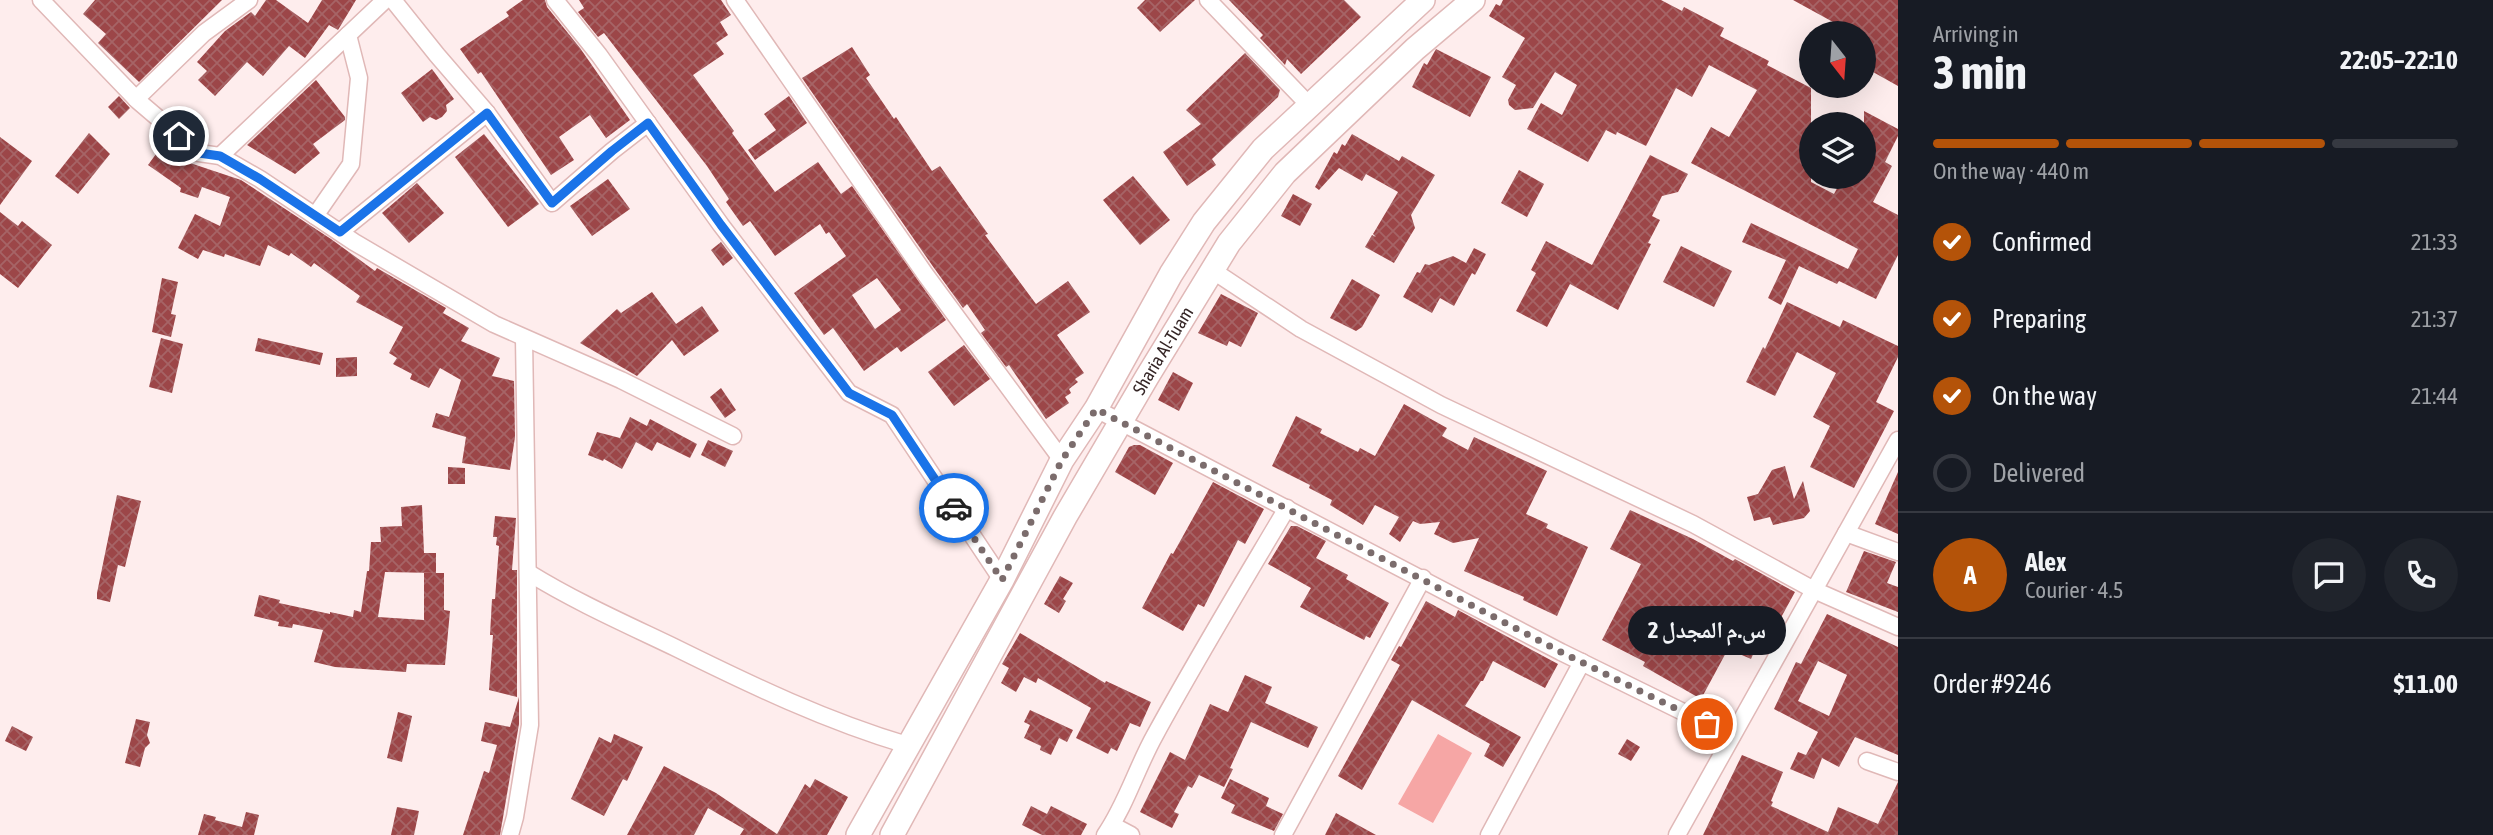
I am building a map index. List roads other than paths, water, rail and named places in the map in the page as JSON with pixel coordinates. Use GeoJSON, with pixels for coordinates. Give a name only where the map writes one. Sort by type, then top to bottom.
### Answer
{"type":"FeatureCollection","features":[{"type":"Feature","properties":{"kind":"main road","name":"Sharia Al-Tuam"},"geometry":{"type":"LineString","coordinates":[[858,835],[1002,580],[1062,460],[1096,409],[1166,282],[1204,222],[1263,149],[1423,0]]}},
{"type":"Feature","properties":{"kind":"main road","name":"Sharia Al-Tuam"},"geometry":{"type":"LineString","coordinates":[[892,835],[1065,517],[1212,270],[1253,210],[1285,173],[1415,49],[1473,0]]}},
{"type":"Feature","properties":{"kind":"street"},"geometry":{"type":"LineString","coordinates":[[41,0],[136,99],[199,153],[220,156],[260,179],[340,232],[494,324],[621,380],[733,436]]}},
{"type":"Feature","properties":{"kind":"street"},"geometry":{"type":"LineString","coordinates":[[136,99],[204,33],[249,0]]}},
{"type":"Feature","properties":{"kind":"street"},"geometry":{"type":"LineString","coordinates":[[220,156],[385,0]]}},
{"type":"Feature","properties":{"kind":"street"},"geometry":{"type":"LineString","coordinates":[[393,0],[487,113],[552,203],[648,123]]}},
{"type":"Feature","properties":{"kind":"street"},"geometry":{"type":"LineString","coordinates":[[555,0],[849,393],[892,415],[1002,580]]}},
{"type":"Feature","properties":{"kind":"street"},"geometry":{"type":"LineString","coordinates":[[735,0],[925,274],[1062,460]]}},
{"type":"Feature","properties":{"kind":"street"},"geometry":{"type":"LineString","coordinates":[[1208,0],[1309,105]]}},
{"type":"Feature","properties":{"kind":"street"},"geometry":{"type":"LineString","coordinates":[[315,215],[351,164],[359,78],[348,35]]}},
{"type":"Feature","properties":{"kind":"street"},"geometry":{"type":"LineString","coordinates":[[340,232],[487,113]]}},
{"type":"Feature","properties":{"kind":"street"},"geometry":{"type":"LineString","coordinates":[[1212,270],[1301,329],[1441,405],[1693,524],[1814,590],[1898,627]]}},
{"type":"Feature","properties":{"kind":"street"},"geometry":{"type":"LineString","coordinates":[[510,835],[530,725],[524,338]]}},
{"type":"Feature","properties":{"kind":"street"},"geometry":{"type":"LineString","coordinates":[[1096,409],[1582,662],[1732,736]]}},
{"type":"Feature","properties":{"kind":"street"},"geometry":{"type":"LineString","coordinates":[[1677,835],[1898,440]]}},
{"type":"Feature","properties":{"kind":"street"},"geometry":{"type":"LineString","coordinates":[[1131,835],[1108,830],[1154,736],[1287,508]]}},
{"type":"Feature","properties":{"kind":"street"},"geometry":{"type":"LineString","coordinates":[[1846,533],[1898,552]]}},
{"type":"Feature","properties":{"kind":"street"},"geometry":{"type":"LineString","coordinates":[[529,573],[562,593],[771,694],[864,732],[907,745]]}},
{"type":"Feature","properties":{"kind":"street"},"geometry":{"type":"LineString","coordinates":[[1283,835],[1423,578]]}},
{"type":"Feature","properties":{"kind":"street"},"geometry":{"type":"LineString","coordinates":[[1489,835],[1582,662]]}},
{"type":"Feature","properties":{"kind":"street"},"geometry":{"type":"LineString","coordinates":[[1867,761],[1898,772]]}},
{"type":"Feature","properties":{"kind":"place","name":"س.م المجدل 2"},"geometry":{"type":"Point","coordinates":[1707,724]}}]}
